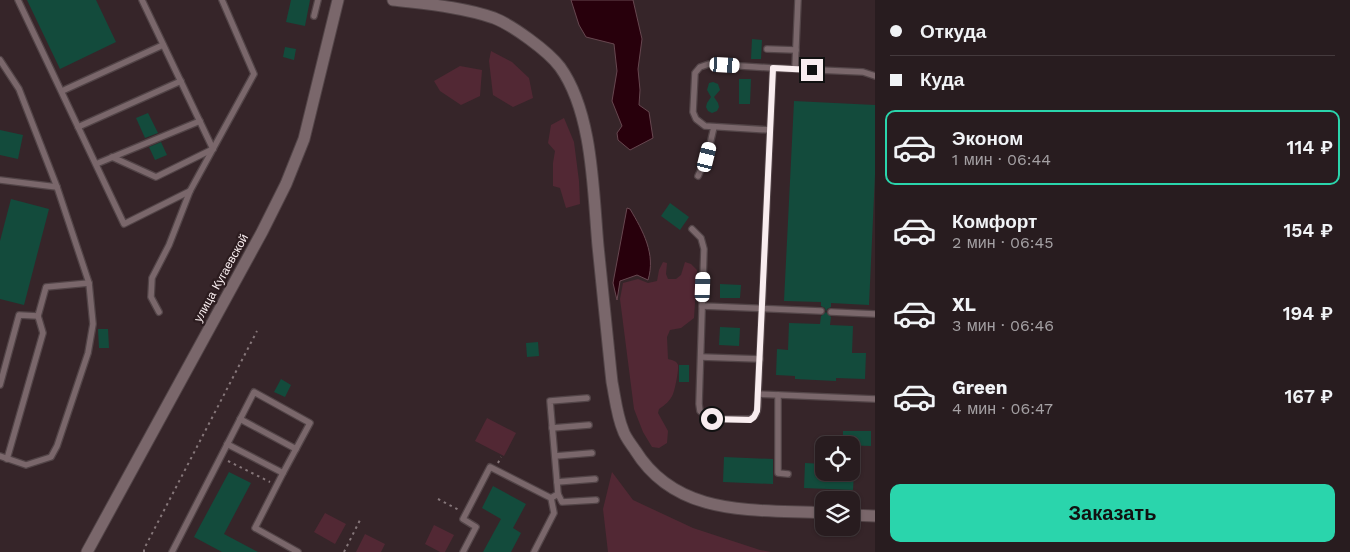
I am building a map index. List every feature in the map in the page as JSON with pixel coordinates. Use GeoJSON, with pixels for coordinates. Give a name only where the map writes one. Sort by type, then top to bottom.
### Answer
{"type":"FeatureCollection","features":[{"type":"Feature","properties":{"kind":"street","name":"улица Кугаевской"},"geometry":{"type":"LineString","coordinates":[[87,552],[262,232],[286,184],[304,139],[338,0]]}},
{"type":"Feature","properties":{"kind":"street"},"geometry":{"type":"LineString","coordinates":[[393,0],[474,12],[496,18],[543,48],[560,67],[569,83],[578,103],[590,165],[611,372],[617,408],[623,430],[642,461],[662,481],[695,500],[726,507],[815,512]]}},
{"type":"Feature","properties":{"kind":"street"},"geometry":{"type":"LineString","coordinates":[[860,515],[875,516]]}},
{"type":"Feature","properties":{"kind":"lane"},"geometry":{"type":"LineString","coordinates":[[18,0],[124,224],[190,191]]}},
{"type":"Feature","properties":{"kind":"lane"},"geometry":{"type":"LineString","coordinates":[[142,0],[213,149]]}},
{"type":"Feature","properties":{"kind":"lane"},"geometry":{"type":"LineString","coordinates":[[159,312],[151,297],[152,278],[169,245],[190,191],[254,74],[222,0]]}},
{"type":"Feature","properties":{"kind":"lane"},"geometry":{"type":"LineString","coordinates":[[314,16],[318,0]]}},
{"type":"Feature","properties":{"kind":"lane"},"geometry":{"type":"LineString","coordinates":[[795,69],[798,0]]}},
{"type":"Feature","properties":{"kind":"lane"},"geometry":{"type":"LineString","coordinates":[[62,91],[163,45]]}},
{"type":"Feature","properties":{"kind":"lane"},"geometry":{"type":"LineString","coordinates":[[767,49],[796,50]]}},
{"type":"Feature","properties":{"kind":"lane"},"geometry":{"type":"LineString","coordinates":[[0,60],[18,89],[57,187],[90,283],[93,324],[88,353],[58,446],[51,457],[26,464],[0,456]]}},
{"type":"Feature","properties":{"kind":"lane"},"geometry":{"type":"LineString","coordinates":[[770,130],[705,126],[696,120],[693,112],[695,73],[700,67],[709,64],[864,72],[875,76]]}},
{"type":"Feature","properties":{"kind":"lane"},"geometry":{"type":"LineString","coordinates":[[692,229],[701,238],[704,249],[700,411],[712,419],[750,420],[757,411],[773,68]]}},
{"type":"Feature","properties":{"kind":"lane"},"geometry":{"type":"LineString","coordinates":[[78,126],[181,81]]}},
{"type":"Feature","properties":{"kind":"lane"},"geometry":{"type":"LineString","coordinates":[[96,164],[200,121]]}},
{"type":"Feature","properties":{"kind":"lane"},"geometry":{"type":"LineString","coordinates":[[698,176],[707,157],[714,127]]}},
{"type":"Feature","properties":{"kind":"lane"},"geometry":{"type":"LineString","coordinates":[[112,157],[156,177],[213,149]]}},
{"type":"Feature","properties":{"kind":"lane"},"geometry":{"type":"LineString","coordinates":[[0,180],[57,187]]}},
{"type":"Feature","properties":{"kind":"lane"},"geometry":{"type":"LineString","coordinates":[[7,459],[43,333],[38,316],[46,287],[90,283]]}},
{"type":"Feature","properties":{"kind":"lane"},"geometry":{"type":"LineString","coordinates":[[702,306],[821,311]]}},
{"type":"Feature","properties":{"kind":"lane"},"geometry":{"type":"LineString","coordinates":[[831,312],[875,314]]}},
{"type":"Feature","properties":{"kind":"lane"},"geometry":{"type":"LineString","coordinates":[[0,386],[20,315],[38,316]]}},
{"type":"Feature","properties":{"kind":"lane"},"geometry":{"type":"LineString","coordinates":[[701,357],[760,359]]}},
{"type":"Feature","properties":{"kind":"lane"},"geometry":{"type":"LineString","coordinates":[[172,552],[254,392],[310,423],[255,528],[298,552]]}},
{"type":"Feature","properties":{"kind":"lane"},"geometry":{"type":"LineString","coordinates":[[758,394],[875,399]]}},
{"type":"Feature","properties":{"kind":"lane"},"geometry":{"type":"LineString","coordinates":[[778,395],[778,473],[788,474]]}},
{"type":"Feature","properties":{"kind":"lane"},"geometry":{"type":"LineString","coordinates":[[587,398],[550,401],[554,456],[558,494],[562,502],[596,500]]}},
{"type":"Feature","properties":{"kind":"lane"},"geometry":{"type":"LineString","coordinates":[[240,419],[296,449]]}},
{"type":"Feature","properties":{"kind":"lane"},"geometry":{"type":"LineString","coordinates":[[552,428],[589,425]]}},
{"type":"Feature","properties":{"kind":"lane"},"geometry":{"type":"LineString","coordinates":[[227,444],[283,473]]}},
{"type":"Feature","properties":{"kind":"lane"},"geometry":{"type":"LineString","coordinates":[[554,456],[592,453]]}},
{"type":"Feature","properties":{"kind":"lane"},"geometry":{"type":"LineString","coordinates":[[463,552],[476,527],[463,519],[490,467],[551,498]]}},
{"type":"Feature","properties":{"kind":"lane"},"geometry":{"type":"LineString","coordinates":[[557,482],[594,478]]}},
{"type":"Feature","properties":{"kind":"lane"},"geometry":{"type":"LineString","coordinates":[[551,498],[558,494]]}},
{"type":"Feature","properties":{"kind":"lane"},"geometry":{"type":"LineString","coordinates":[[534,552],[554,513],[551,498]]}},
{"type":"Feature","properties":{"kind":"path"},"geometry":{"type":"LineString","coordinates":[[144,552],[257,331]]}},
{"type":"Feature","properties":{"kind":"path"},"geometry":{"type":"LineString","coordinates":[[224,468],[229,460],[270,482]]}},
{"type":"Feature","properties":{"kind":"path"},"geometry":{"type":"LineString","coordinates":[[438,499],[466,513]]}},
{"type":"Feature","properties":{"kind":"path"},"geometry":{"type":"LineString","coordinates":[[344,552],[362,518]]}},
{"type":"Feature","properties":{"kind":"shaded area"},"geometry":{"type":"Polygon","coordinates":[[[571,0],[633,0],[642,39],[638,69],[639,105],[649,112],[653,138],[630,150],[618,140],[617,133],[622,126],[612,101],[617,71],[614,44],[586,37],[579,25],[571,0]]]}},
{"type":"Feature","properties":{"kind":"shaded area"},"geometry":{"type":"Polygon","coordinates":[[[491,51],[512,62],[529,78],[533,98],[513,107],[493,95],[489,61],[491,51]]]}},
{"type":"Feature","properties":{"kind":"shaded area"},"geometry":{"type":"Polygon","coordinates":[[[460,66],[482,70],[480,96],[461,105],[440,91],[434,81],[460,66]]]}},
{"type":"Feature","properties":{"kind":"shaded area"},"geometry":{"type":"Polygon","coordinates":[[[564,118],[574,142],[580,204],[566,208],[560,188],[553,186],[555,151],[548,143],[551,125],[564,118]]]}},
{"type":"Feature","properties":{"kind":"shaded area"},"geometry":{"type":"Polygon","coordinates":[[[627,208],[630,209],[644,234],[649,252],[650,270],[648,280],[637,275],[620,281],[617,300],[613,283],[627,208]]]}},
{"type":"Feature","properties":{"kind":"shaded area"},"geometry":{"type":"Polygon","coordinates":[[[663,262],[667,263],[666,274],[668,279],[676,279],[681,275],[685,262],[691,264],[697,270],[694,318],[681,328],[670,330],[667,337],[668,359],[677,363],[678,371],[673,394],[667,403],[659,409],[658,413],[668,431],[667,443],[659,448],[652,447],[643,432],[634,409],[620,299],[623,283],[638,279],[648,283],[657,281],[663,262]]]}},
{"type":"Feature","properties":{"kind":"shaded area"},"geometry":{"type":"Polygon","coordinates":[[[487,418],[516,433],[504,456],[475,441],[487,418]]]}},
{"type":"Feature","properties":{"kind":"shaded area"},"geometry":{"type":"Polygon","coordinates":[[[612,472],[633,500],[693,528],[771,552],[608,552],[603,509],[612,472]]]}},
{"type":"Feature","properties":{"kind":"shaded area"},"geometry":{"type":"Polygon","coordinates":[[[325,513],[346,524],[335,544],[314,532],[325,513]]]}},
{"type":"Feature","properties":{"kind":"shaded area"},"geometry":{"type":"Polygon","coordinates":[[[434,525],[454,535],[445,552],[440,552],[425,544],[434,525]]]}},
{"type":"Feature","properties":{"kind":"shaded area"},"geometry":{"type":"Polygon","coordinates":[[[365,534],[385,544],[381,552],[356,552],[365,534]]]}},
{"type":"Feature","properties":{"kind":"building"},"geometry":{"type":"Polygon","coordinates":[[[27,0],[96,0],[116,42],[60,69],[27,0]]]}},
{"type":"Feature","properties":{"kind":"building"},"geometry":{"type":"Polygon","coordinates":[[[291,0],[310,0],[305,26],[286,22],[291,0]]]}},
{"type":"Feature","properties":{"kind":"building"},"geometry":{"type":"Polygon","coordinates":[[[752,39],[762,40],[761,59],[751,59],[752,39]]]}},
{"type":"Feature","properties":{"kind":"building"},"geometry":{"type":"Polygon","coordinates":[[[285,47],[296,49],[294,60],[283,57],[285,47]]]}},
{"type":"Feature","properties":{"kind":"building"},"geometry":{"type":"Polygon","coordinates":[[[739,79],[751,79],[750,104],[739,104],[739,79]]]}},
{"type":"Feature","properties":{"kind":"building"},"geometry":{"type":"Polygon","coordinates":[[[709,83],[718,84],[720,90],[714,97],[719,107],[717,111],[712,113],[706,107],[711,97],[707,90],[709,83]]]}},
{"type":"Feature","properties":{"kind":"building"},"geometry":{"type":"Polygon","coordinates":[[[794,101],[875,105],[875,175],[869,305],[831,303],[831,307],[826,312],[825,308],[821,306],[821,302],[784,301],[794,101]]]}},
{"type":"Feature","properties":{"kind":"building"},"geometry":{"type":"Polygon","coordinates":[[[148,113],[158,133],[145,138],[136,118],[148,113]]]}},
{"type":"Feature","properties":{"kind":"building"},"geometry":{"type":"Polygon","coordinates":[[[0,130],[23,135],[18,159],[0,155],[0,130]]]}},
{"type":"Feature","properties":{"kind":"building"},"geometry":{"type":"Polygon","coordinates":[[[161,142],[167,155],[155,160],[149,147],[161,142]]]}},
{"type":"Feature","properties":{"kind":"building"},"geometry":{"type":"Polygon","coordinates":[[[11,199],[49,209],[24,305],[0,299],[0,241],[11,199]]]}},
{"type":"Feature","properties":{"kind":"building"},"geometry":{"type":"Polygon","coordinates":[[[670,203],[689,217],[680,230],[661,216],[670,203]]]}},
{"type":"Feature","properties":{"kind":"building"},"geometry":{"type":"Polygon","coordinates":[[[720,284],[741,285],[740,298],[720,298],[720,284]]]}},
{"type":"Feature","properties":{"kind":"building"},"geometry":{"type":"Polygon","coordinates":[[[826,312],[831,317],[830,325],[853,326],[852,353],[866,353],[865,379],[836,378],[836,381],[795,379],[795,376],[776,375],[777,349],[788,350],[789,323],[820,324],[821,316],[826,312]]]}},
{"type":"Feature","properties":{"kind":"building"},"geometry":{"type":"Polygon","coordinates":[[[720,327],[740,328],[739,346],[719,345],[720,327]]]}},
{"type":"Feature","properties":{"kind":"building"},"geometry":{"type":"Polygon","coordinates":[[[98,329],[108,329],[109,348],[99,348],[98,329]]]}},
{"type":"Feature","properties":{"kind":"building"},"geometry":{"type":"Polygon","coordinates":[[[538,342],[539,356],[527,357],[526,343],[538,342]]]}},
{"type":"Feature","properties":{"kind":"building"},"geometry":{"type":"Polygon","coordinates":[[[679,365],[689,365],[689,382],[679,382],[679,365]]]}},
{"type":"Feature","properties":{"kind":"building"},"geometry":{"type":"Polygon","coordinates":[[[281,379],[291,385],[285,397],[274,392],[281,379]]]}},
{"type":"Feature","properties":{"kind":"building"},"geometry":{"type":"Polygon","coordinates":[[[843,431],[871,431],[871,446],[860,446],[860,436],[843,436],[843,431]]]}},
{"type":"Feature","properties":{"kind":"building"},"geometry":{"type":"Polygon","coordinates":[[[724,457],[773,459],[773,484],[723,482],[724,457]]]}},
{"type":"Feature","properties":{"kind":"building"},"geometry":{"type":"Polygon","coordinates":[[[805,463],[815,464],[815,481],[854,481],[853,490],[804,488],[805,463]]]}},
{"type":"Feature","properties":{"kind":"building"},"geometry":{"type":"Polygon","coordinates":[[[229,472],[251,483],[224,534],[258,552],[222,552],[194,537],[229,472]]]}},
{"type":"Feature","properties":{"kind":"building"},"geometry":{"type":"Polygon","coordinates":[[[493,486],[526,504],[513,528],[521,533],[511,552],[483,552],[501,519],[482,508],[493,486]]]}},
{"type":"Feature","properties":{"kind":"route"},"geometry":{"type":"LineString","coordinates":[[712,419],[750,420],[757,411],[773,68],[812,70]]}}]}
